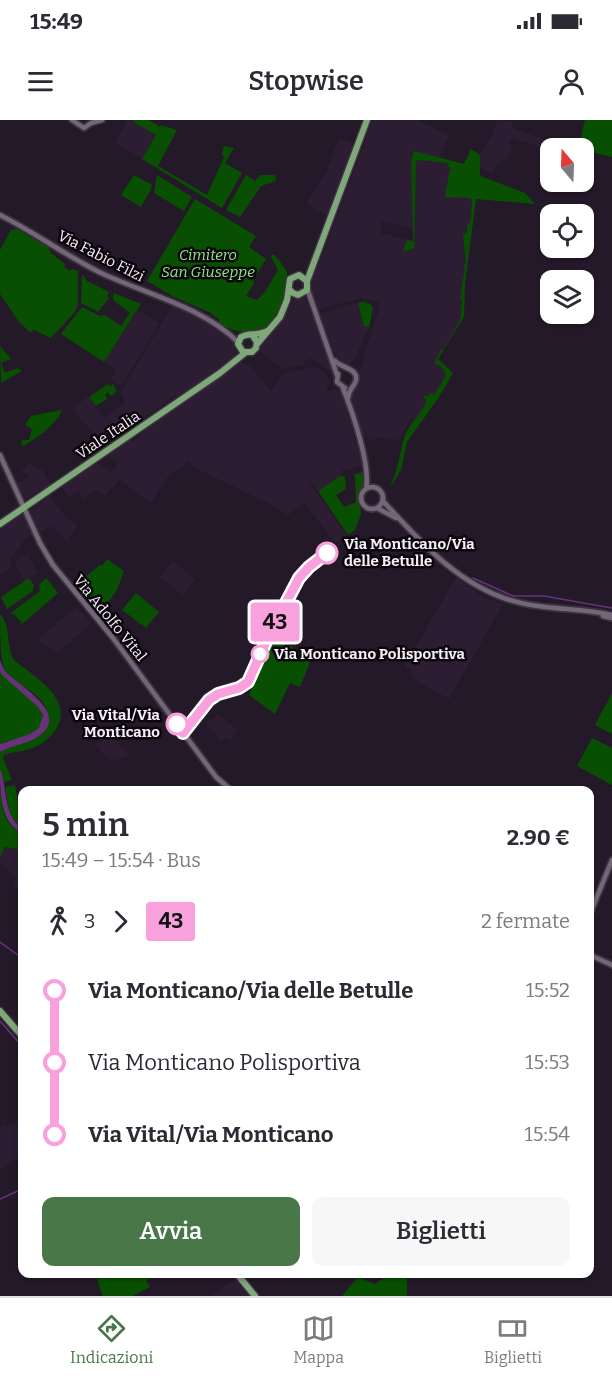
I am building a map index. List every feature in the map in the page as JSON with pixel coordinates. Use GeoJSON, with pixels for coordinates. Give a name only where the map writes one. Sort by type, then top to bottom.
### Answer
{"type":"FeatureCollection","features":[{"type":"Feature","properties":{"kind":"main road"},"geometry":{"type":"LineString","coordinates":[[274,326],[264,333],[253,336],[243,335],[239,345],[245,353],[252,352],[274,326],[292,298],[299,295],[307,285],[367,120]]}},
{"type":"Feature","properties":{"kind":"main road"},"geometry":{"type":"LineString","coordinates":[[284,310],[290,279],[300,275],[316,259]]}},
{"type":"Feature","properties":{"kind":"main road"},"geometry":{"type":"LineString","coordinates":[[300,275],[307,285]]}},
{"type":"Feature","properties":{"kind":"main road"},"geometry":{"type":"LineString","coordinates":[[289,289],[299,295]]}},
{"type":"Feature","properties":{"kind":"main road"},"geometry":{"type":"LineString","coordinates":[[253,336],[257,344]]}},
{"type":"Feature","properties":{"kind":"main road","name":"Viale Italia"},"geometry":{"type":"LineString","coordinates":[[229,366],[239,345]]}},
{"type":"Feature","properties":{"kind":"main road","name":"Viale Italia"},"geometry":{"type":"LineString","coordinates":[[0,524],[245,353]]}},
{"type":"Feature","properties":{"kind":"main road"},"geometry":{"type":"LineString","coordinates":[[0,1011],[18,1031]]}},
{"type":"Feature","properties":{"kind":"main road"},"geometry":{"type":"LineString","coordinates":[[240,1278],[255,1296]]}},
{"type":"Feature","properties":{"kind":"street"},"geometry":{"type":"LineString","coordinates":[[72,120],[86,128],[91,121],[102,120]]}},
{"type":"Feature","properties":{"kind":"street","name":"Via Fabio Filzi"},"geometry":{"type":"LineString","coordinates":[[0,214],[90,267],[196,314],[225,331],[239,345]]}},
{"type":"Feature","properties":{"kind":"street"},"geometry":{"type":"LineString","coordinates":[[307,285],[312,306],[332,356],[337,382],[343,388],[365,458],[366,489],[361,498],[364,505],[369,508],[377,508],[402,522]]}},
{"type":"Feature","properties":{"kind":"street"},"geometry":{"type":"LineString","coordinates":[[299,295],[306,297],[312,306]]}},
{"type":"Feature","properties":{"kind":"street","name":"Via Fabio Filzi"},"geometry":{"type":"LineString","coordinates":[[225,331],[243,335]]}},
{"type":"Feature","properties":{"kind":"street"},"geometry":{"type":"LineString","coordinates":[[332,356],[339,366],[352,371],[356,376],[348,404]]}},
{"type":"Feature","properties":{"kind":"street"},"geometry":{"type":"LineString","coordinates":[[337,375],[346,369]]}},
{"type":"Feature","properties":{"kind":"street"},"geometry":{"type":"LineString","coordinates":[[343,388],[351,387]]}},
{"type":"Feature","properties":{"kind":"street","name":"Via Adolfo Vital"},"geometry":{"type":"LineString","coordinates":[[0,455],[19,497],[27,506],[28,517],[53,565],[113,638],[225,786]]}},
{"type":"Feature","properties":{"kind":"street"},"geometry":{"type":"LineString","coordinates":[[367,474],[374,487],[382,492],[383,501],[402,522],[448,566],[478,587],[522,603],[612,616]]}},
{"type":"Feature","properties":{"kind":"street"},"geometry":{"type":"LineString","coordinates":[[366,489],[374,487]]}},
{"type":"Feature","properties":{"kind":"street"},"geometry":{"type":"LineString","coordinates":[[17,512],[19,497]]}},
{"type":"Feature","properties":{"kind":"street"},"geometry":{"type":"LineString","coordinates":[[377,508],[383,501]]}},
{"type":"Feature","properties":{"kind":"street"},"geometry":{"type":"LineString","coordinates":[[383,511],[391,510]]}},
{"type":"Feature","properties":{"kind":"street"},"geometry":{"type":"LineString","coordinates":[[594,904],[612,860]]}},
{"type":"Feature","properties":{"kind":"street"},"geometry":{"type":"LineString","coordinates":[[594,957],[612,965]]}},
{"type":"Feature","properties":{"kind":"shaded area"},"geometry":{"type":"Polygon","coordinates":[[[127,120],[134,120],[133,122],[156,135],[142,159],[115,143],[127,120]]]}},
{"type":"Feature","properties":{"kind":"shaded area"},"geometry":{"type":"Polygon","coordinates":[[[373,120],[417,120],[449,135],[440,157],[454,161],[476,198],[465,284],[464,317],[438,359],[453,373],[421,422],[411,418],[399,440],[378,437],[377,441],[360,436],[351,401],[352,392],[359,383],[360,371],[365,359],[363,358],[381,302],[361,298],[319,309],[311,290],[312,279],[373,120]],[[382,221],[380,233],[413,241],[413,228],[382,221]]]}},
{"type":"Feature","properties":{"kind":"shaded area"},"geometry":{"type":"Polygon","coordinates":[[[497,120],[513,122],[511,127],[540,138],[540,147],[512,138],[507,160],[503,158],[500,164],[497,163],[493,174],[478,167],[480,155],[491,138],[497,120]]]}},
{"type":"Feature","properties":{"kind":"shaded area"},"geometry":{"type":"Polygon","coordinates":[[[339,138],[356,144],[328,215],[316,211],[306,202],[325,175],[339,138]]]}},
{"type":"Feature","properties":{"kind":"shaded area"},"geometry":{"type":"Polygon","coordinates":[[[298,297],[306,300],[335,375],[312,358],[306,360],[303,365],[283,369],[258,350],[298,297]]]}},
{"type":"Feature","properties":{"kind":"shaded area"},"geometry":{"type":"Polygon","coordinates":[[[358,303],[364,327],[369,327],[354,361],[345,365],[337,358],[320,313],[358,303]]]}},
{"type":"Feature","properties":{"kind":"shaded area"},"geometry":{"type":"Polygon","coordinates":[[[172,306],[199,318],[219,331],[234,343],[236,353],[233,358],[212,373],[178,396],[175,394],[106,444],[72,410],[88,395],[103,418],[126,403],[120,393],[172,306]]]}},
{"type":"Feature","properties":{"kind":"shaded area"},"geometry":{"type":"Polygon","coordinates":[[[138,310],[160,323],[121,386],[111,380],[115,369],[104,362],[138,310]]]}},
{"type":"Feature","properties":{"kind":"shaded area"},"geometry":{"type":"Polygon","coordinates":[[[242,362],[251,367],[271,391],[283,374],[313,367],[321,369],[327,376],[331,383],[326,386],[328,391],[336,389],[342,393],[362,465],[343,469],[340,476],[318,491],[301,470],[347,536],[335,543],[305,503],[288,515],[195,468],[189,461],[177,471],[172,471],[151,503],[120,480],[104,496],[96,489],[84,499],[79,491],[69,498],[61,487],[97,463],[111,472],[118,463],[108,455],[128,441],[134,440],[144,430],[242,362]]]}},
{"type":"Feature","properties":{"kind":"shaded area"},"geometry":{"type":"Polygon","coordinates":[[[29,463],[43,471],[51,484],[25,498],[16,484],[29,477],[21,471],[29,463]]]}},
{"type":"Feature","properties":{"kind":"shaded area"},"geometry":{"type":"Polygon","coordinates":[[[49,496],[68,519],[77,525],[67,541],[51,526],[38,533],[31,517],[31,510],[49,496]]]}},
{"type":"Feature","properties":{"kind":"shaded area"},"geometry":{"type":"Polygon","coordinates":[[[19,515],[25,517],[33,535],[25,539],[15,554],[9,558],[13,566],[0,576],[0,527],[19,515]]]}},
{"type":"Feature","properties":{"kind":"shaded area"},"geometry":{"type":"Polygon","coordinates":[[[27,553],[37,573],[25,581],[14,562],[27,553]]]}},
{"type":"Feature","properties":{"kind":"shaded area"},"geometry":{"type":"Polygon","coordinates":[[[173,561],[195,579],[183,596],[160,577],[173,561]]]}},
{"type":"Feature","properties":{"kind":"shaded area"},"geometry":{"type":"Polygon","coordinates":[[[456,577],[483,597],[503,604],[449,699],[412,678],[410,670],[405,666],[456,577]]]}},
{"type":"Feature","properties":{"kind":"shaded area"},"geometry":{"type":"Polygon","coordinates":[[[77,606],[91,623],[57,653],[37,640],[77,606]]]}},
{"type":"Feature","properties":{"kind":"shaded area"},"geometry":{"type":"Polygon","coordinates":[[[0,660],[6,672],[31,692],[46,709],[49,718],[47,727],[39,736],[0,752],[0,744],[30,734],[39,728],[43,715],[37,706],[2,675],[0,660]]]}},
{"type":"Feature","properties":{"kind":"shaded area"},"geometry":{"type":"Polygon","coordinates":[[[214,712],[238,730],[230,741],[225,737],[221,741],[205,723],[216,716],[214,712]]]}},
{"type":"Feature","properties":{"kind":"shaded area"},"geometry":{"type":"Polygon","coordinates":[[[107,730],[129,756],[110,761],[94,743],[97,744],[100,741],[107,730]]]}},
{"type":"Feature","properties":{"kind":"shaded area"},"geometry":{"type":"Polygon","coordinates":[[[0,769],[9,809],[18,825],[18,830],[9,822],[5,814],[1,796],[0,769]]]}},
{"type":"Feature","properties":{"kind":"shaded area"},"geometry":{"type":"Polygon","coordinates":[[[5,847],[18,849],[18,891],[12,884],[16,879],[0,863],[0,853],[5,847]]]}},
{"type":"Feature","properties":{"kind":"shaded area"},"geometry":{"type":"Polygon","coordinates":[[[18,1121],[18,1159],[0,1170],[0,1127],[4,1124],[7,1128],[18,1121]]]}},
{"type":"Feature","properties":{"kind":"shaded area"},"geometry":{"type":"Polygon","coordinates":[[[235,1278],[250,1296],[214,1296],[209,1289],[215,1294],[235,1278]]]}},
{"type":"Feature","properties":{"kind":"green space"},"geometry":{"type":"Polygon","coordinates":[[[134,120],[149,120],[160,127],[161,125],[177,130],[158,166],[207,195],[224,157],[222,154],[224,146],[234,148],[225,163],[242,173],[222,208],[142,159],[156,135],[133,122],[134,120]]]}},
{"type":"Feature","properties":{"kind":"green space"},"geometry":{"type":"Polygon","coordinates":[[[585,120],[612,120],[612,157],[594,153],[594,138],[581,138],[585,120]]]}},
{"type":"Feature","properties":{"kind":"green space"},"geometry":{"type":"Polygon","coordinates":[[[471,149],[480,155],[480,176],[525,193],[535,204],[476,199],[465,284],[464,317],[438,359],[453,373],[407,442],[401,470],[390,488],[404,438],[408,428],[424,406],[426,401],[424,397],[426,391],[425,397],[431,393],[435,394],[446,375],[441,366],[435,364],[433,366],[441,349],[443,350],[460,321],[462,299],[460,299],[464,264],[466,263],[463,234],[467,233],[472,205],[471,198],[445,197],[450,168],[447,163],[416,161],[414,248],[403,252],[407,240],[413,241],[411,163],[414,151],[464,164],[471,149]]]}},
{"type":"Feature","properties":{"kind":"green space"},"geometry":{"type":"Polygon","coordinates":[[[134,175],[152,185],[141,207],[121,195],[134,175]]]}},
{"type":"Feature","properties":{"kind":"green space"},"geometry":{"type":"Polygon","coordinates":[[[157,175],[192,197],[184,211],[154,193],[157,175]]]}},
{"type":"Feature","properties":{"kind":"green space"},"geometry":{"type":"Polygon","coordinates":[[[246,175],[255,181],[261,175],[275,175],[276,181],[261,186],[240,217],[226,210],[246,175]]]}},
{"type":"Feature","properties":{"kind":"green space","name":"Cimitero San Giuseppe"},"geometry":{"type":"Polygon","coordinates":[[[195,199],[256,236],[249,247],[266,259],[246,296],[257,300],[265,292],[278,270],[271,257],[273,254],[286,270],[284,301],[273,322],[265,328],[243,332],[231,329],[218,323],[220,320],[209,312],[174,297],[147,281],[195,199]]]}},
{"type":"Feature","properties":{"kind":"green space"},"geometry":{"type":"Polygon","coordinates":[[[17,229],[48,247],[51,253],[65,264],[64,267],[70,271],[72,269],[78,271],[78,305],[74,313],[51,338],[34,330],[30,332],[19,322],[0,294],[0,250],[11,230],[17,229]]]}},
{"type":"Feature","properties":{"kind":"green space"},"geometry":{"type":"Polygon","coordinates":[[[82,274],[87,281],[109,292],[107,296],[109,298],[98,312],[81,303],[82,274]]]}},
{"type":"Feature","properties":{"kind":"green space"},"geometry":{"type":"Polygon","coordinates":[[[114,293],[141,304],[104,362],[61,334],[82,307],[100,316],[105,315],[121,326],[130,313],[114,301],[114,293]]]}},
{"type":"Feature","properties":{"kind":"green space"},"geometry":{"type":"Polygon","coordinates":[[[358,303],[370,304],[373,308],[369,327],[364,327],[358,303]]]}},
{"type":"Feature","properties":{"kind":"green space"},"geometry":{"type":"Polygon","coordinates":[[[0,346],[11,359],[1,363],[5,373],[18,368],[22,371],[1,383],[0,346]]]}},
{"type":"Feature","properties":{"kind":"green space"},"geometry":{"type":"Polygon","coordinates":[[[108,384],[110,386],[113,384],[117,391],[111,396],[108,392],[105,395],[107,399],[96,406],[89,397],[108,384]]]}},
{"type":"Feature","properties":{"kind":"green space"},"geometry":{"type":"Polygon","coordinates":[[[62,410],[46,431],[23,446],[21,445],[22,440],[29,440],[32,429],[25,425],[31,416],[62,410]]]}},
{"type":"Feature","properties":{"kind":"green space"},"geometry":{"type":"Polygon","coordinates":[[[363,472],[364,485],[359,495],[361,514],[355,530],[348,535],[318,491],[340,476],[345,477],[346,489],[336,495],[344,507],[356,502],[355,476],[353,475],[363,472]]]}},
{"type":"Feature","properties":{"kind":"green space"},"geometry":{"type":"Polygon","coordinates":[[[107,559],[124,571],[117,590],[99,615],[77,590],[85,580],[84,578],[100,565],[102,566],[107,559]]]}},
{"type":"Feature","properties":{"kind":"green space"},"geometry":{"type":"Polygon","coordinates":[[[29,578],[34,585],[33,591],[7,609],[1,597],[29,578]]]}},
{"type":"Feature","properties":{"kind":"green space"},"geometry":{"type":"Polygon","coordinates":[[[46,578],[58,593],[20,626],[22,623],[14,614],[12,615],[12,612],[40,591],[39,585],[46,578]]]}},
{"type":"Feature","properties":{"kind":"green space"},"geometry":{"type":"Polygon","coordinates":[[[136,593],[159,612],[146,628],[122,610],[136,593]]]}},
{"type":"Feature","properties":{"kind":"green space"},"geometry":{"type":"Polygon","coordinates":[[[0,614],[6,625],[14,660],[49,689],[60,708],[60,718],[56,729],[47,740],[31,749],[4,755],[3,758],[12,780],[4,782],[0,769],[0,752],[30,741],[43,733],[47,725],[47,711],[38,697],[4,669],[0,614]]]}},
{"type":"Feature","properties":{"kind":"green space"},"geometry":{"type":"Polygon","coordinates":[[[270,636],[312,657],[300,687],[290,683],[275,714],[249,695],[264,660],[261,658],[270,636]]]}},
{"type":"Feature","properties":{"kind":"green space"},"geometry":{"type":"Polygon","coordinates":[[[0,671],[31,699],[43,716],[42,724],[36,731],[0,744],[0,671]]]}},
{"type":"Feature","properties":{"kind":"green space"},"geometry":{"type":"Polygon","coordinates":[[[612,693],[612,734],[595,725],[612,693]]]}},
{"type":"Feature","properties":{"kind":"green space"},"geometry":{"type":"Polygon","coordinates":[[[592,738],[612,748],[612,785],[577,766],[592,738]]]}},
{"type":"Feature","properties":{"kind":"green space"},"geometry":{"type":"Polygon","coordinates":[[[15,785],[18,824],[10,816],[5,787],[15,785]]]}},
{"type":"Feature","properties":{"kind":"green space"},"geometry":{"type":"Polygon","coordinates":[[[0,789],[7,820],[18,830],[18,849],[5,847],[0,857],[0,789]]]}},
{"type":"Feature","properties":{"kind":"green space"},"geometry":{"type":"Polygon","coordinates":[[[96,1278],[151,1278],[146,1280],[150,1287],[133,1296],[103,1296],[96,1278]]]}},
{"type":"Feature","properties":{"kind":"green space"},"geometry":{"type":"Polygon","coordinates":[[[357,1278],[375,1284],[383,1278],[407,1278],[407,1296],[342,1296],[357,1278]]]}},
{"type":"Feature","properties":{"kind":"waterway"},"geometry":{"type":"LineString","coordinates":[[473,578],[513,596],[544,596],[612,608]]}},
{"type":"Feature","properties":{"kind":"waterway"},"geometry":{"type":"LineString","coordinates":[[0,942],[18,955]]}},
{"type":"Feature","properties":{"kind":"waterway"},"geometry":{"type":"LineString","coordinates":[[0,1021],[18,1041]]}},
{"type":"Feature","properties":{"kind":"waterway"},"geometry":{"type":"LineString","coordinates":[[0,1199],[18,1191]]}},
{"type":"Feature","properties":{"kind":"bus line","name":"43"},"geometry":{"type":"LineString","coordinates":[[177,724],[183,733],[209,700],[248,682],[269,635],[299,578],[327,553]]}},
{"type":"Feature","properties":{"kind":"place","name":"Via Monticano/Via delle Betulle"},"geometry":{"type":"Point","coordinates":[327,553]}},
{"type":"Feature","properties":{"kind":"place","name":"Via Monticano Polisportiva"},"geometry":{"type":"Point","coordinates":[260,654]}},
{"type":"Feature","properties":{"kind":"place","name":"Via Vital/Via Monticano"},"geometry":{"type":"Point","coordinates":[177,724]}}]}
